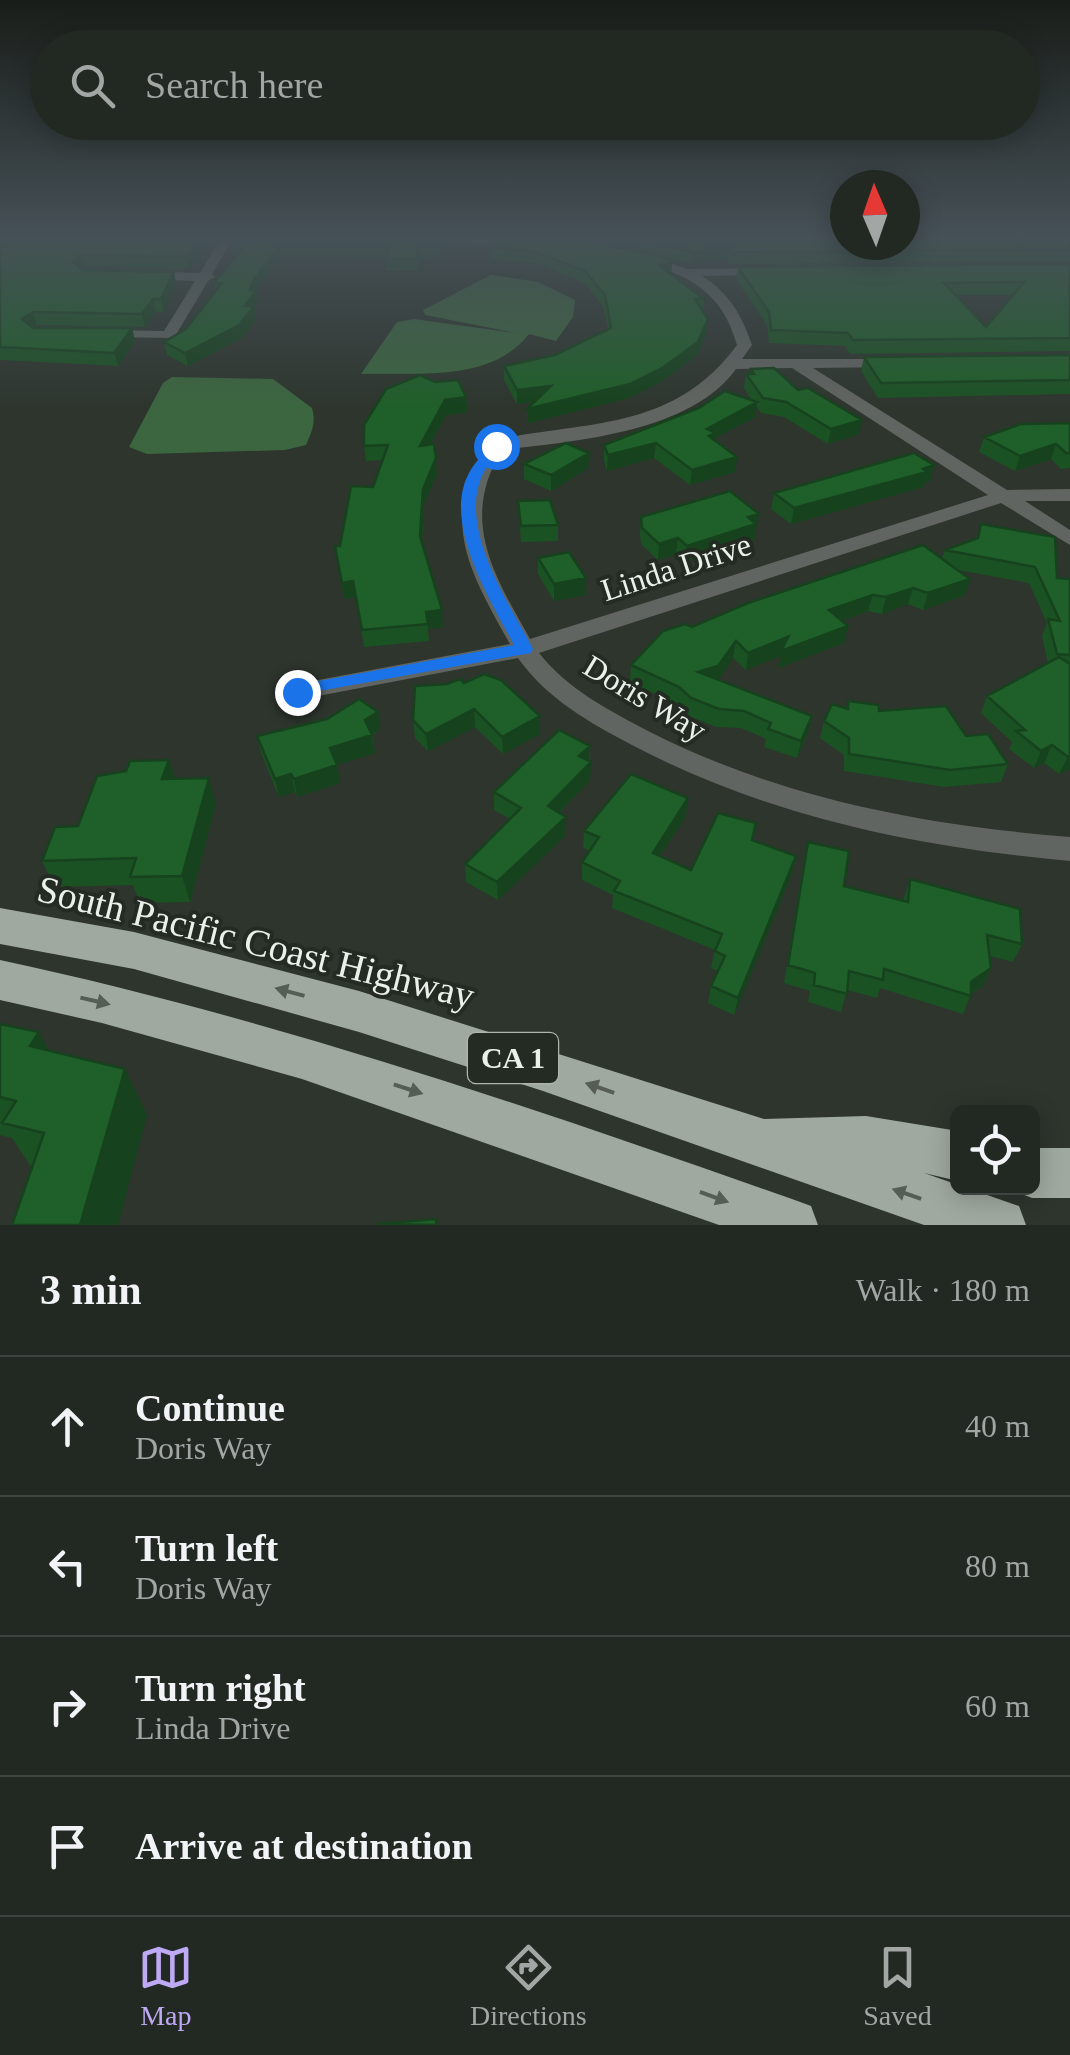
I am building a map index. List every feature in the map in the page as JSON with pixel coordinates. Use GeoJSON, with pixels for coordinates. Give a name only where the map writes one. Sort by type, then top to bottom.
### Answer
{"type":"FeatureCollection","features":[{"type":"Feature","properties":{"kind":"highway","name":"South Pacific Coast Highway"},"geometry":{"type":"LineString","coordinates":[[0,926],[181,964],[330,1002],[512,1058],[1000,1225]]}},
{"type":"Feature","properties":{"kind":"highway","name":"CA 1"},"geometry":{"type":"LineString","coordinates":[[0,980],[152,1014],[304,1056],[490,1115],[792,1225]]}},
{"type":"Feature","properties":{"kind":"highway"},"geometry":{"type":"LineString","coordinates":[[752,1141],[865,1137],[904,1141],[950,1154]]}},
{"type":"Feature","properties":{"kind":"highway"},"geometry":{"type":"LineString","coordinates":[[1040,1173],[1070,1173]]}},
{"type":"Feature","properties":{"kind":"street"},"geometry":{"type":"LineString","coordinates":[[94,334],[169,336],[196,295]]}},
{"type":"Feature","properties":{"kind":"street"},"geometry":{"type":"LineString","coordinates":[[720,295],[738,316],[745,345],[735,364],[913,362]]}},
{"type":"Feature","properties":{"kind":"street","name":"Doris Way"},"geometry":{"type":"LineString","coordinates":[[735,364],[694,396],[649,419],[496,446],[475,474],[468,497],[478,562],[524,649],[542,672],[596,714],[681,762],[758,792],[900,828],[1070,849]]}},
{"type":"Feature","properties":{"kind":"street"},"geometry":{"type":"LineString","coordinates":[[796,364],[1070,539]]}},
{"type":"Feature","properties":{"kind":"street","name":"Linda Drive"},"geometry":{"type":"LineString","coordinates":[[297,692],[524,649],[1004,496],[1070,495]]}},
{"type":"Feature","properties":{"kind":"green space"},"geometry":{"type":"Polygon","coordinates":[[[452,295],[565,295],[575,300],[573,317],[556,341],[529,334],[495,361],[452,372],[361,374],[397,322],[414,319],[516,333],[425,315],[423,310],[452,295]]]}},
{"type":"Feature","properties":{"kind":"green space"},"geometry":{"type":"Polygon","coordinates":[[[172,377],[273,379],[312,408],[313,427],[306,445],[285,450],[147,454],[129,447],[163,383],[172,377]]]}},
{"type":"Feature","properties":{"kind":"building"},"geometry":{"type":"Polygon","coordinates":[[[0,295],[163,295],[153,299],[142,314],[33,312],[22,319],[33,328],[132,328],[114,353],[0,347],[0,295]]]}},
{"type":"Feature","properties":{"kind":"building"},"geometry":{"type":"Polygon","coordinates":[[[212,295],[252,295],[245,306],[254,306],[239,325],[185,353],[164,342],[186,329],[212,295]]]}},
{"type":"Feature","properties":{"kind":"building"},"geometry":{"type":"Polygon","coordinates":[[[605,295],[699,295],[704,299],[695,299],[708,319],[698,342],[662,368],[630,384],[527,409],[551,386],[517,390],[504,366],[555,355],[611,328],[605,295]]]}},
{"type":"Feature","properties":{"kind":"building"},"geometry":{"type":"Polygon","coordinates":[[[757,295],[956,295],[986,327],[1013,295],[1070,295],[1070,338],[853,340],[848,333],[771,330],[769,312],[757,295]]]}},
{"type":"Feature","properties":{"kind":"building"},"geometry":{"type":"Polygon","coordinates":[[[1070,355],[1070,380],[881,383],[864,357],[1070,355]]]}},
{"type":"Feature","properties":{"kind":"building"},"geometry":{"type":"Polygon","coordinates":[[[774,368],[798,390],[808,388],[862,420],[831,429],[786,402],[763,398],[746,374],[754,374],[751,369],[774,368]]]}},
{"type":"Feature","properties":{"kind":"building"},"geometry":{"type":"Polygon","coordinates":[[[420,375],[435,382],[458,380],[466,397],[445,400],[420,446],[434,444],[436,458],[423,489],[420,536],[442,610],[426,612],[428,624],[362,630],[353,581],[342,583],[335,546],[340,546],[351,486],[373,487],[388,445],[364,446],[364,425],[386,389],[420,375]]]}},
{"type":"Feature","properties":{"kind":"building"},"geometry":{"type":"Polygon","coordinates":[[[725,391],[757,402],[707,429],[716,433],[709,436],[737,457],[692,470],[656,443],[608,455],[604,445],[699,408],[725,391]]]}},
{"type":"Feature","properties":{"kind":"building"},"geometry":{"type":"Polygon","coordinates":[[[1070,423],[1070,453],[1056,444],[1020,456],[984,437],[1021,424],[1070,423]]]}},
{"type":"Feature","properties":{"kind":"building"},"geometry":{"type":"Polygon","coordinates":[[[566,443],[589,453],[551,475],[524,464],[566,443]]]}},
{"type":"Feature","properties":{"kind":"building"},"geometry":{"type":"Polygon","coordinates":[[[914,453],[934,465],[923,469],[927,472],[794,508],[774,493],[914,453]]]}},
{"type":"Feature","properties":{"kind":"building"},"geometry":{"type":"Polygon","coordinates":[[[730,491],[759,514],[748,517],[756,524],[687,546],[678,538],[659,544],[642,528],[641,517],[730,491]]]}},
{"type":"Feature","properties":{"kind":"building"},"geometry":{"type":"Polygon","coordinates":[[[550,500],[558,525],[521,526],[518,501],[550,500]]]}},
{"type":"Feature","properties":{"kind":"building"},"geometry":{"type":"Polygon","coordinates":[[[981,524],[1055,537],[1057,578],[1070,579],[1070,655],[1057,654],[1048,619],[1060,621],[1035,567],[945,550],[978,538],[981,524]]]}},
{"type":"Feature","properties":{"kind":"building"},"geometry":{"type":"Polygon","coordinates":[[[923,545],[970,579],[928,593],[913,588],[886,597],[873,595],[829,610],[848,626],[781,651],[788,637],[748,653],[736,641],[718,666],[698,672],[812,716],[801,741],[768,729],[771,723],[744,711],[719,709],[691,698],[679,687],[631,665],[663,631],[685,624],[692,627],[748,603],[923,545]]]}},
{"type":"Feature","properties":{"kind":"building"},"geometry":{"type":"Polygon","coordinates":[[[569,552],[586,578],[554,584],[538,558],[569,552]]]}},
{"type":"Feature","properties":{"kind":"building"},"geometry":{"type":"Polygon","coordinates":[[[1059,657],[1070,664],[1068,757],[1052,745],[1041,751],[1016,731],[1025,730],[987,696],[1059,657]]]}},
{"type":"Feature","properties":{"kind":"building"},"geometry":{"type":"Polygon","coordinates":[[[484,674],[501,680],[540,716],[502,737],[474,709],[426,734],[413,720],[415,686],[460,679],[464,683],[484,674]]]}},
{"type":"Feature","properties":{"kind":"building"},"geometry":{"type":"Polygon","coordinates":[[[359,699],[378,712],[365,720],[372,735],[330,748],[337,765],[294,779],[291,774],[275,779],[257,736],[327,719],[359,699]]]}},
{"type":"Feature","properties":{"kind":"building"},"geometry":{"type":"Polygon","coordinates":[[[848,701],[879,705],[879,711],[946,706],[966,736],[988,734],[1008,764],[950,770],[849,754],[849,738],[824,721],[832,704],[848,709],[848,701]]]}},
{"type":"Feature","properties":{"kind":"building"},"geometry":{"type":"Polygon","coordinates":[[[559,730],[590,746],[579,756],[591,762],[548,806],[566,817],[497,882],[465,864],[521,808],[494,792],[559,730]]]}},
{"type":"Feature","properties":{"kind":"building"},"geometry":{"type":"Polygon","coordinates":[[[169,760],[162,779],[209,778],[182,876],[130,877],[136,858],[42,861],[55,827],[78,826],[97,776],[126,771],[130,761],[169,760]]]}},
{"type":"Feature","properties":{"kind":"building"},"geometry":{"type":"Polygon","coordinates":[[[631,774],[688,798],[653,853],[691,870],[718,813],[756,823],[752,840],[796,856],[738,998],[711,986],[725,956],[715,951],[722,934],[614,891],[620,881],[582,862],[599,837],[584,831],[631,774]]]}},
{"type":"Feature","properties":{"kind":"building"},"geometry":{"type":"Polygon","coordinates":[[[808,842],[849,851],[844,886],[908,902],[910,879],[1020,909],[1022,944],[987,935],[991,968],[971,982],[971,996],[884,969],[883,980],[849,971],[847,994],[814,985],[815,973],[788,965],[808,842]]]}},
{"type":"Feature","properties":{"kind":"building"},"geometry":{"type":"Polygon","coordinates":[[[0,1024],[39,1032],[30,1046],[125,1069],[80,1225],[12,1225],[44,1133],[2,1123],[16,1101],[0,1097],[0,1024]]]}},
{"type":"Feature","properties":{"kind":"building"},"geometry":{"type":"Polygon","coordinates":[[[436,1219],[436,1225],[377,1224],[436,1219]]]}},
{"type":"Feature","properties":{"kind":"route"},"geometry":{"type":"LineString","coordinates":[[297,692],[524,649],[478,562],[468,497],[475,474],[496,446]]}}]}
